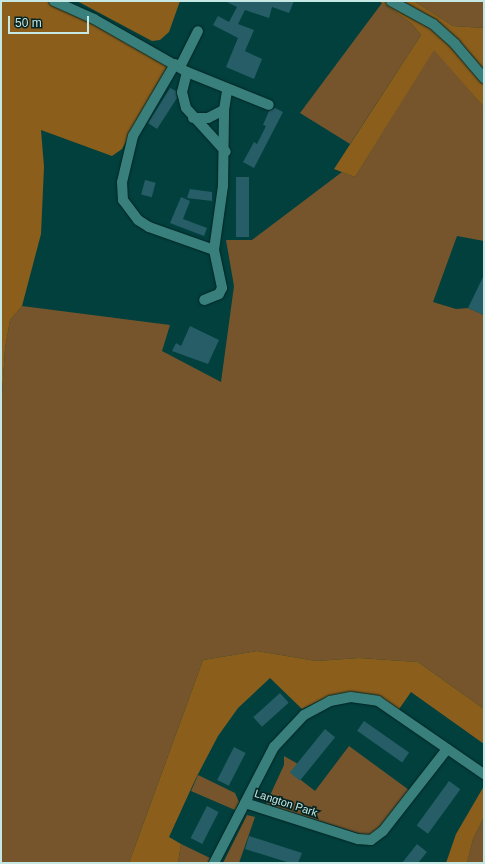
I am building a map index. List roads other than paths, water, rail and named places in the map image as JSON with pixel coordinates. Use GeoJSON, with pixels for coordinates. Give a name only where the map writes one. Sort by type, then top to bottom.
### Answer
{"type":"FeatureCollection","features":[{"type":"Feature","properties":{"kind":"street"},"geometry":{"type":"LineString","coordinates":[[54,1],[94,19],[181,68],[227,90],[269,105]]}},
{"type":"Feature","properties":{"kind":"street"},"geometry":{"type":"LineString","coordinates":[[391,1],[433,24],[455,44],[484,78]]}},
{"type":"Feature","properties":{"kind":"street"},"geometry":{"type":"LineString","coordinates":[[198,31],[181,68],[133,136],[122,182],[123,200],[138,220],[149,227],[214,250]]}},
{"type":"Feature","properties":{"kind":"street"},"geometry":{"type":"LineString","coordinates":[[181,68],[182,99],[193,118],[226,152]]}},
{"type":"Feature","properties":{"kind":"street"},"geometry":{"type":"LineString","coordinates":[[204,300],[219,294],[222,288],[214,250],[226,152],[224,110],[227,90]]}},
{"type":"Feature","properties":{"kind":"street"},"geometry":{"type":"LineString","coordinates":[[193,118],[208,118],[224,110]]}},
{"type":"Feature","properties":{"kind":"street","name":"Langton Park"},"geometry":{"type":"LineString","coordinates":[[447,749],[383,831],[371,840],[358,839],[245,802],[266,762],[283,735],[304,714],[330,701],[351,697],[378,702],[484,774]]}},
{"type":"Feature","properties":{"kind":"street"},"geometry":{"type":"LineString","coordinates":[[214,863],[245,802]]}}]}
